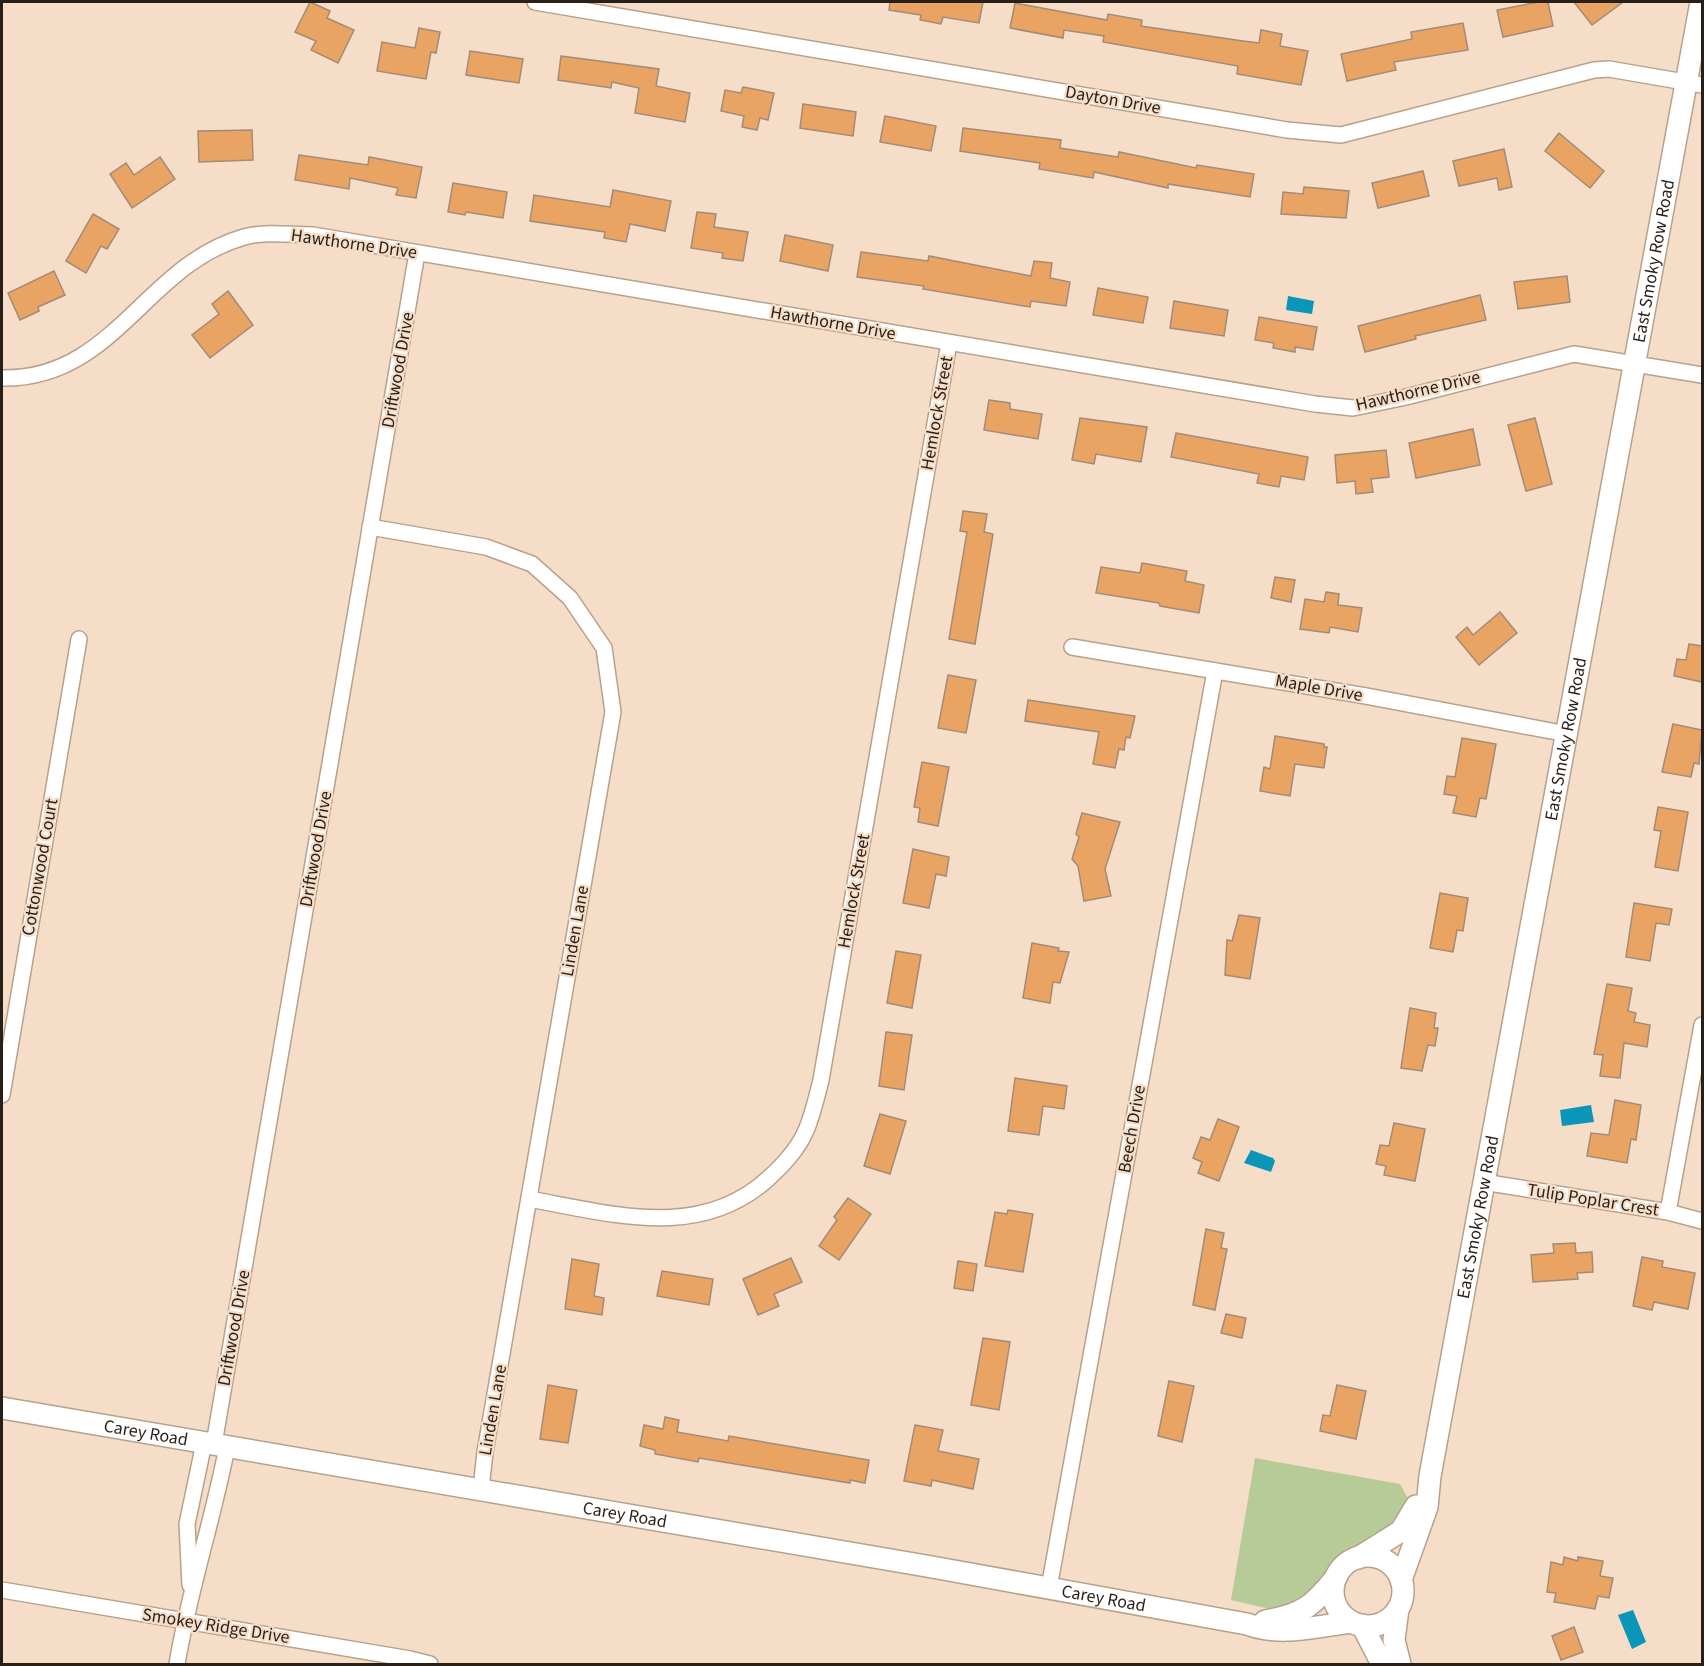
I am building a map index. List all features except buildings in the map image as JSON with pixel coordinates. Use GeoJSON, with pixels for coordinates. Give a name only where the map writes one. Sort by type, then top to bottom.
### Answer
{"type":"FeatureCollection","features":[{"type":"Feature","properties":{"kind":"street","name":"Dayton Drive"},"geometry":{"type":"LineString","coordinates":[[535,2],[607,8],[1287,130],[1341,135],[1594,70],[1609,69],[1695,83]]}},
{"type":"Feature","properties":{"kind":"street","name":"East Smoky Row Road"},"geometry":{"type":"LineString","coordinates":[[1401,1580],[1427,1507],[1430,1476],[1483,1182],[1635,362],[1695,83],[1701,2]]}},
{"type":"Feature","properties":{"kind":"street","name":"Hawthorne Drive"},"geometry":{"type":"LineString","coordinates":[[2,378],[40,375],[71,364],[118,329],[188,265],[213,249],[246,236],[313,235],[1287,401],[1353,408],[1406,397],[1558,356],[1574,354],[1635,362],[1702,375]]}},
{"type":"Feature","properties":{"kind":"street","name":"Driftwood Drive"},"geometry":{"type":"LineString","coordinates":[[177,1665],[184,1621],[218,1497],[215,1445],[417,253]]}},
{"type":"Feature","properties":{"kind":"street","name":"Hemlock Street"},"geometry":{"type":"LineString","coordinates":[[530,1199],[642,1218],[679,1219],[724,1207],[767,1180],[787,1161],[807,1129],[821,1080],[949,343]]}},
{"type":"Feature","properties":{"kind":"street","name":"Linden Lane"},"geometry":{"type":"LineString","coordinates":[[370,527],[486,547],[518,557],[554,581],[570,597],[604,648],[613,712],[481,1489]]}},
{"type":"Feature","properties":{"kind":"street","name":"Cottonwood Court"},"geometry":{"type":"LineString","coordinates":[[2,1095],[79,639]]}},
{"type":"Feature","properties":{"kind":"street","name":"Maple Drive"},"geometry":{"type":"LineString","coordinates":[[1072,647],[1567,734]]}},
{"type":"Feature","properties":{"kind":"street","name":"Beech Drive"},"geometry":{"type":"LineString","coordinates":[[1049,1588],[1215,671]]}},
{"type":"Feature","properties":{"kind":"street"},"geometry":{"type":"LineString","coordinates":[[1668,1212],[1702,1025]]}},
{"type":"Feature","properties":{"kind":"street","name":"Tulip Poplar Crest"},"geometry":{"type":"LineString","coordinates":[[1483,1182],[1668,1212],[1702,1221]]}},
{"type":"Feature","properties":{"kind":"street","name":"Carey Road"},"geometry":{"type":"LineString","coordinates":[[2,1408],[1049,1588],[1247,1624],[1276,1632],[1357,1624]]}},
{"type":"Feature","properties":{"kind":"street"},"geometry":{"type":"LineString","coordinates":[[191,1594],[187,1524],[215,1445]]}},
{"type":"Feature","properties":{"kind":"street","name":"East Smoky Row Road"},"geometry":{"type":"LineString","coordinates":[[1357,1559],[1401,1531],[1412,1516],[1430,1476]]}},
{"type":"Feature","properties":{"kind":"street"},"geometry":{"type":"LineString","coordinates":[[1398,1609],[1386,1621],[1371,1626],[1357,1624],[1344,1617],[1335,1600],[1334,1590],[1339,1572],[1357,1559],[1375,1557],[1383,1560],[1397,1572],[1401,1580],[1403,1595],[1398,1609],[1394,1640],[1400,1665]]}},
{"type":"Feature","properties":{"kind":"street","name":"Carey Road"},"geometry":{"type":"LineString","coordinates":[[1247,1624],[1302,1612],[1323,1596],[1339,1572]]}},
{"type":"Feature","properties":{"kind":"street","name":"Smokey Ridge Drive"},"geometry":{"type":"LineString","coordinates":[[2,1590],[410,1659],[430,1665]]}},
{"type":"Feature","properties":{"kind":"street"},"geometry":{"type":"LineString","coordinates":[[1357,1624],[1382,1665]]}},
{"type":"Feature","properties":{"kind":"green space"},"geometry":{"type":"Polygon","coordinates":[[[1255,1458],[1400,1484],[1411,1504],[1398,1523],[1377,1538],[1338,1556],[1317,1587],[1299,1600],[1274,1610],[1231,1600],[1255,1458]]]}},
{"type":"Feature","properties":{"kind":"water"},"geometry":{"type":"Polygon","coordinates":[[[1288,296],[1314,301],[1312,314],[1286,310],[1288,296]]]}},
{"type":"Feature","properties":{"kind":"water"},"geometry":{"type":"Polygon","coordinates":[[[1591,1105],[1594,1122],[1562,1126],[1560,1110],[1591,1105]]]}},
{"type":"Feature","properties":{"kind":"water"},"geometry":{"type":"Polygon","coordinates":[[[1251,1150],[1273,1158],[1275,1161],[1271,1172],[1244,1163],[1251,1150]]]}},
{"type":"Feature","properties":{"kind":"water"},"geometry":{"type":"Polygon","coordinates":[[[1633,1610],[1646,1642],[1632,1649],[1618,1615],[1633,1610]]]}}]}
